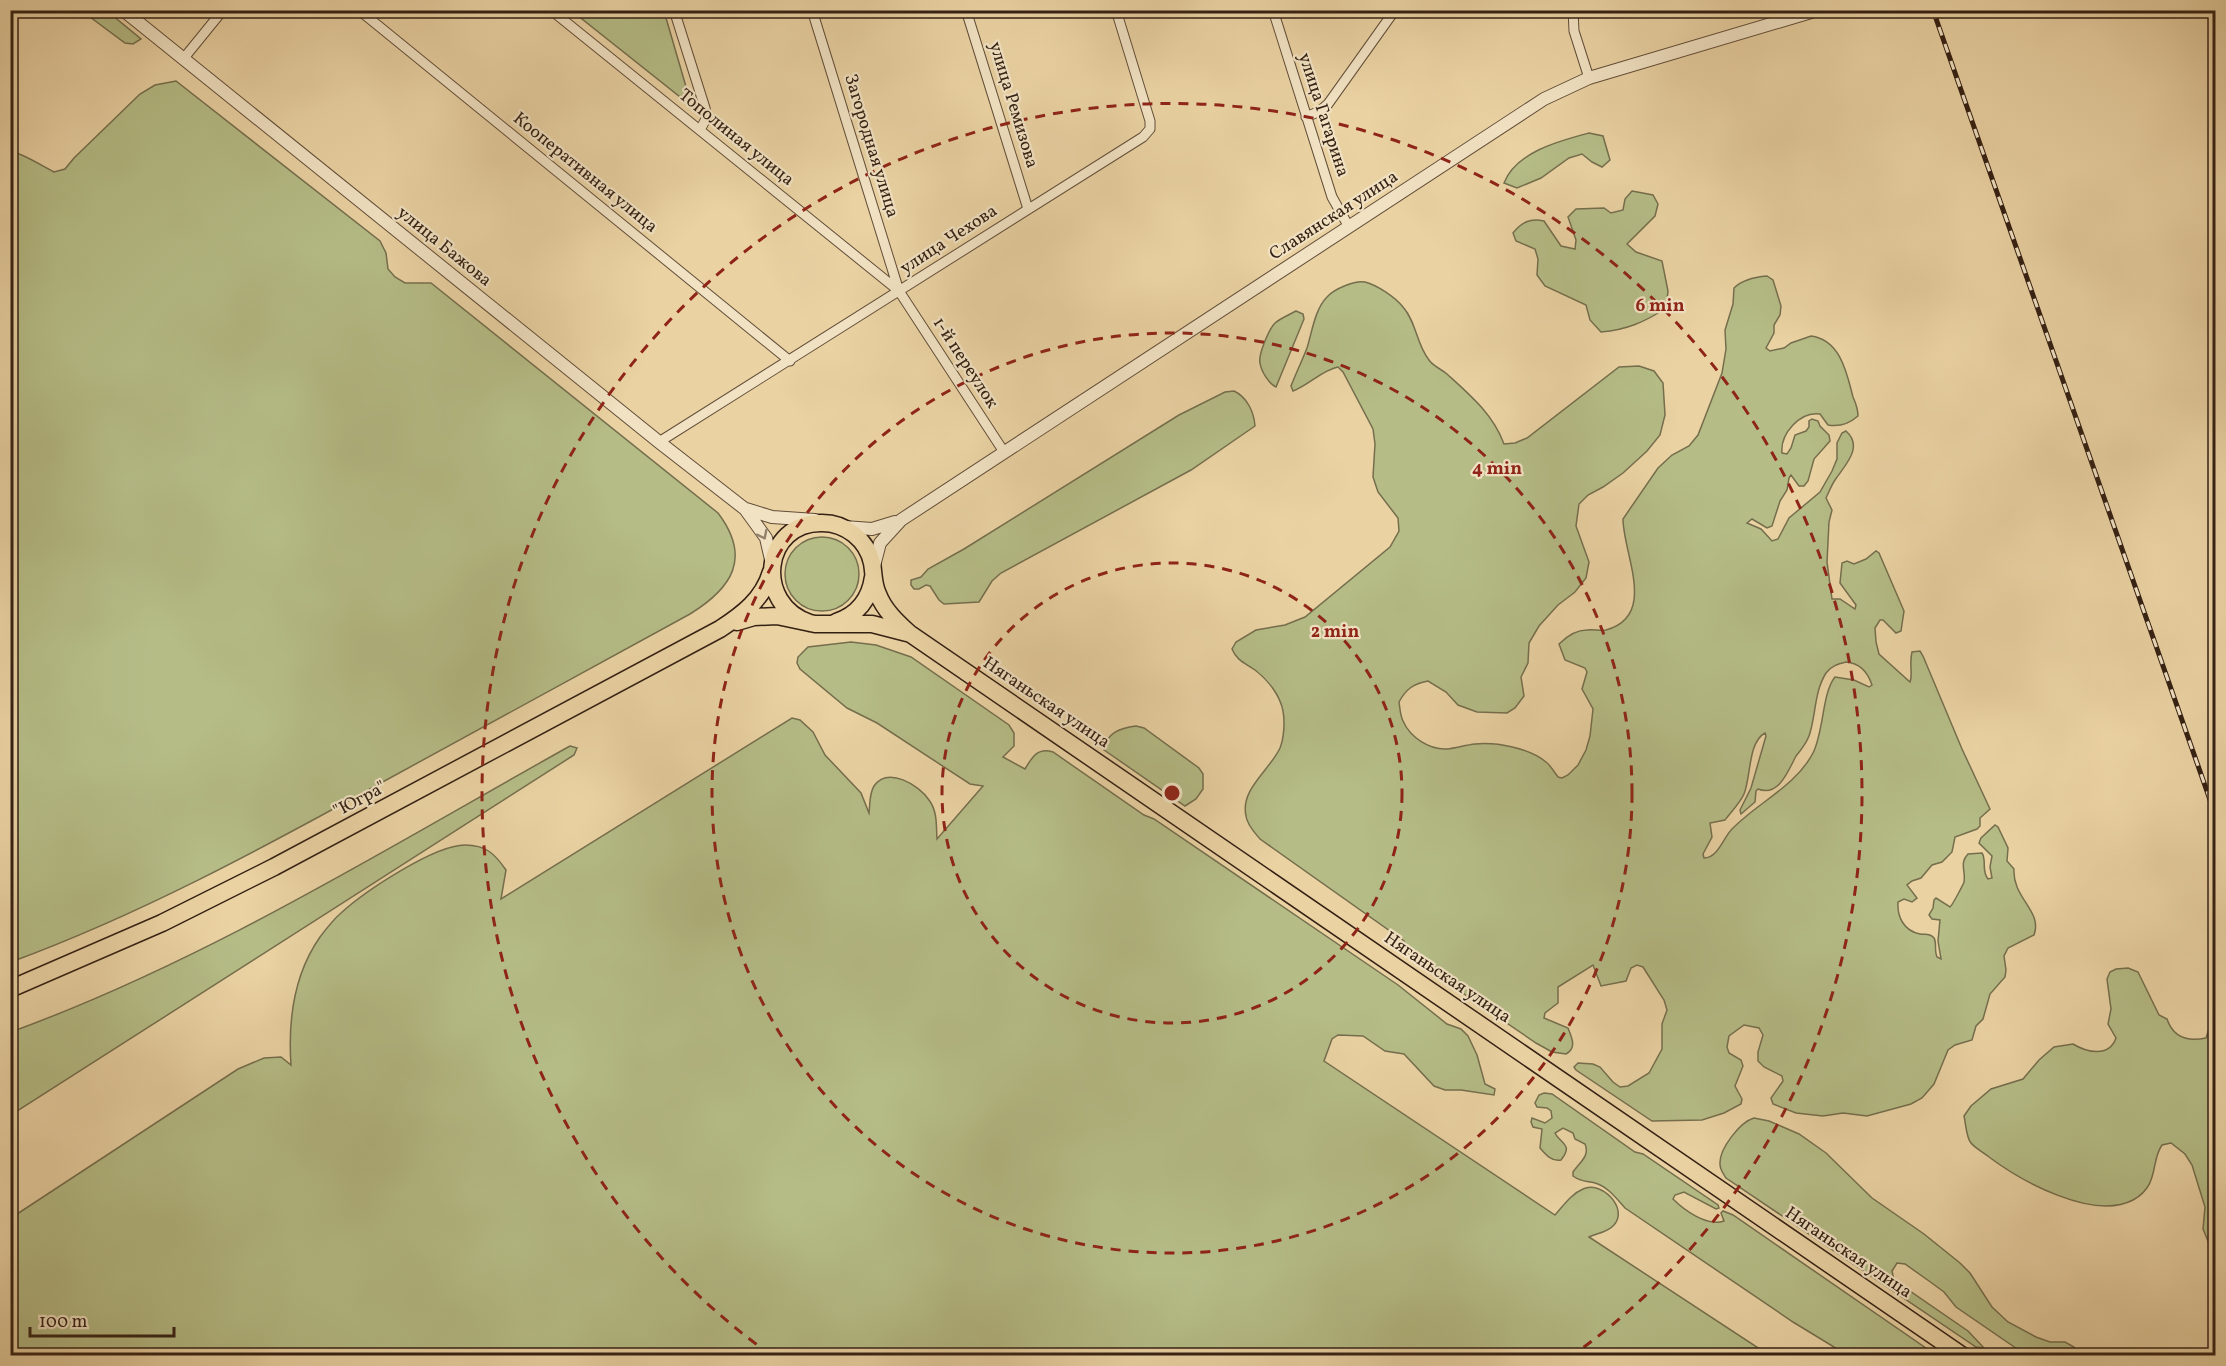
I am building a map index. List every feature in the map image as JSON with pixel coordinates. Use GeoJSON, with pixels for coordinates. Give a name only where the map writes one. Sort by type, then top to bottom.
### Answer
{"type":"FeatureCollection","features":[{"type":"Feature","properties":{"kind":"highway"},"geometry":{"type":"LineString","coordinates":[[720,629],[741,616],[756,602],[768,581],[779,546],[793,532],[810,524],[837,525],[855,534],[864,544],[870,557],[876,591],[881,602],[909,633]]}},
{"type":"Feature","properties":{"kind":"highway"},"geometry":{"type":"LineString","coordinates":[[772,568],[773,588],[781,603],[794,615],[810,623]]}},
{"type":"Feature","properties":{"kind":"highway"},"geometry":{"type":"LineString","coordinates":[[833,623],[849,617],[861,606],[870,591],[873,572]]}},
{"type":"Feature","properties":{"kind":"highway"},"geometry":{"type":"LineString","coordinates":[[720,629],[744,619],[766,616],[785,617],[810,623],[872,624],[909,633]]}},
{"type":"Feature","properties":{"kind":"highway","name":"\"Югра\""},"geometry":{"type":"LineString","coordinates":[[10,989],[94,954],[237,886],[475,762],[720,629]]}},
{"type":"Feature","properties":{"kind":"highway","name":"Няганьская улица"},"geometry":{"type":"LineString","coordinates":[[909,633],[1963,1356]]}},
{"type":"Feature","properties":{"kind":"street","name":"улица Бажова"},"geometry":{"type":"LineString","coordinates":[[123,10],[745,509]]}},
{"type":"Feature","properties":{"kind":"street"},"geometry":{"type":"LineString","coordinates":[[184,58],[223,10]]}},
{"type":"Feature","properties":{"kind":"street","name":"Кооперативная улица"},"geometry":{"type":"LineString","coordinates":[[359,10],[790,361]]}},
{"type":"Feature","properties":{"kind":"street","name":"Тополиная улица"},"geometry":{"type":"LineString","coordinates":[[551,10],[898,291]]}},
{"type":"Feature","properties":{"kind":"street"},"geometry":{"type":"LineString","coordinates":[[674,10],[707,117],[700,130]]}},
{"type":"Feature","properties":{"kind":"street","name":"Загородная улица"},"geometry":{"type":"LineString","coordinates":[[812,10],[898,291]]}},
{"type":"Feature","properties":{"kind":"street","name":"улица Ремизова"},"geometry":{"type":"LineString","coordinates":[[966,10],[1028,208]]}},
{"type":"Feature","properties":{"kind":"street","name":"улица Чехова"},"geometry":{"type":"LineString","coordinates":[[659,442],[1143,137],[1150,129],[1150,121],[1116,10]]}},
{"type":"Feature","properties":{"kind":"street","name":"улица Гагарина"},"geometry":{"type":"LineString","coordinates":[[1273,10],[1332,197],[1349,227]]}},
{"type":"Feature","properties":{"kind":"street"},"geometry":{"type":"LineString","coordinates":[[1306,117],[1320,111],[1328,104],[1395,10]]}},
{"type":"Feature","properties":{"kind":"street"},"geometry":{"type":"LineString","coordinates":[[1573,10],[1574,31],[1589,78]]}},
{"type":"Feature","properties":{"kind":"street","name":"Славянская улица"},"geometry":{"type":"LineString","coordinates":[[901,520],[1544,99],[1589,78],[1794,14],[1818,10]]}},
{"type":"Feature","properties":{"kind":"street","name":"1-й переулок"},"geometry":{"type":"LineString","coordinates":[[898,291],[1004,452]]}},
{"type":"Feature","properties":{"kind":"street"},"geometry":{"type":"LineString","coordinates":[[745,509],[772,517],[859,529],[880,528],[901,520]]}},
{"type":"Feature","properties":{"kind":"street"},"geometry":{"type":"LineString","coordinates":[[745,509],[755,520],[765,538],[772,568]]}},
{"type":"Feature","properties":{"kind":"street"},"geometry":{"type":"LineString","coordinates":[[873,572],[880,543],[901,520]]}},
{"type":"Feature","properties":{"kind":"green space"},"geometry":{"type":"Polygon","coordinates":[[[82,11],[107,11],[141,39],[133,44],[125,43],[82,11]]]}},
{"type":"Feature","properties":{"kind":"green space"},"geometry":{"type":"Polygon","coordinates":[[[572,11],[664,11],[689,97],[684,100],[572,11]]]}},
{"type":"Feature","properties":{"kind":"green space"},"geometry":{"type":"Polygon","coordinates":[[[176,81],[380,241],[386,253],[388,269],[395,277],[405,283],[431,283],[718,513],[734,544],[735,558],[732,571],[717,594],[690,614],[244,857],[106,924],[11,962],[11,151],[54,172],[65,169],[140,94],[155,85],[176,81]]]}},
{"type":"Feature","properties":{"kind":"green space"},"geometry":{"type":"Polygon","coordinates":[[[1589,133],[1603,136],[1610,160],[1602,167],[1582,154],[1569,158],[1541,178],[1517,188],[1504,183],[1518,163],[1528,156],[1552,144],[1589,133]]]}},
{"type":"Feature","properties":{"kind":"green space"},"geometry":{"type":"Polygon","coordinates":[[[1632,191],[1653,195],[1658,204],[1655,216],[1627,244],[1636,252],[1662,261],[1668,291],[1666,308],[1635,324],[1601,332],[1590,320],[1586,305],[1545,286],[1537,275],[1538,259],[1535,249],[1516,241],[1513,233],[1527,222],[1544,221],[1561,246],[1575,249],[1576,240],[1568,217],[1576,209],[1604,208],[1611,213],[1623,210],[1625,199],[1632,191]]]}},
{"type":"Feature","properties":{"kind":"green space"},"geometry":{"type":"Polygon","coordinates":[[[1767,276],[1773,280],[1781,306],[1780,315],[1774,325],[1774,333],[1766,348],[1770,351],[1784,348],[1811,336],[1829,344],[1841,359],[1857,406],[1858,416],[1844,424],[1828,425],[1820,414],[1813,414],[1805,416],[1793,425],[1784,438],[1782,453],[1787,454],[1795,435],[1806,431],[1812,419],[1818,421],[1829,435],[1830,441],[1814,459],[1808,481],[1804,486],[1799,486],[1791,475],[1772,526],[1767,528],[1752,519],[1747,523],[1761,529],[1772,541],[1778,539],[1789,518],[1820,492],[1837,459],[1837,443],[1842,433],[1846,431],[1851,437],[1853,450],[1826,498],[1832,510],[1829,522],[1827,562],[1832,599],[1840,599],[1855,609],[1856,605],[1840,583],[1842,563],[1847,561],[1854,564],[1866,559],[1876,551],[1879,553],[1904,611],[1901,631],[1896,633],[1883,620],[1880,620],[1875,628],[1879,654],[1910,682],[1912,652],[1920,651],[1990,809],[1980,818],[1980,826],[1977,829],[1955,837],[1952,852],[1942,862],[1932,865],[1921,878],[1907,885],[1917,898],[1912,902],[1904,899],[1898,902],[1900,918],[1910,930],[1932,936],[1935,940],[1937,957],[1941,959],[1938,941],[1940,920],[1932,919],[1929,915],[1934,900],[1936,898],[1951,906],[1964,882],[1963,864],[1968,854],[1982,853],[1986,876],[1988,879],[1992,878],[1990,867],[1992,856],[1979,843],[1981,838],[1995,825],[2008,848],[2007,861],[2014,869],[2018,888],[2031,911],[2036,926],[2034,935],[2008,948],[2004,956],[2005,977],[1990,994],[1983,1019],[1976,1026],[1972,1040],[1955,1045],[1948,1050],[1934,1084],[1922,1098],[1911,1104],[1867,1116],[1843,1113],[1823,1116],[1796,1113],[1773,1104],[1771,1098],[1783,1081],[1782,1076],[1764,1067],[1758,1061],[1763,1035],[1759,1028],[1744,1025],[1729,1036],[1727,1047],[1729,1053],[1741,1060],[1743,1066],[1735,1086],[1742,1099],[1741,1104],[1724,1113],[1702,1120],[1652,1121],[1574,1067],[1578,1063],[1600,1067],[1620,1087],[1628,1086],[1649,1073],[1662,1049],[1662,1024],[1667,1010],[1664,1000],[1643,967],[1637,965],[1631,968],[1626,981],[1601,986],[1593,965],[1558,987],[1558,1003],[1545,1013],[1544,1018],[1568,1028],[1573,1046],[1566,1054],[1552,1052],[1423,966],[1408,953],[1404,941],[1260,839],[1248,823],[1245,806],[1251,788],[1280,748],[1284,730],[1283,711],[1269,683],[1239,659],[1232,649],[1236,642],[1256,630],[1285,625],[1305,617],[1390,547],[1399,531],[1398,518],[1378,492],[1373,477],[1375,444],[1373,429],[1343,372],[1338,367],[1326,371],[1293,391],[1291,386],[1307,348],[1314,321],[1323,302],[1334,291],[1350,284],[1365,282],[1395,299],[1408,313],[1421,347],[1429,360],[1480,405],[1494,423],[1504,444],[1515,443],[1527,438],[1619,367],[1639,366],[1654,371],[1663,383],[1665,415],[1660,435],[1647,451],[1623,473],[1588,495],[1579,504],[1576,526],[1589,562],[1586,578],[1575,592],[1558,605],[1539,626],[1529,643],[1528,663],[1521,677],[1524,696],[1515,708],[1507,713],[1477,712],[1458,705],[1446,692],[1428,681],[1410,688],[1399,702],[1401,716],[1406,727],[1427,745],[1447,749],[1472,744],[1503,745],[1539,757],[1558,777],[1568,775],[1578,765],[1586,750],[1593,709],[1582,689],[1587,672],[1585,668],[1565,660],[1559,644],[1568,636],[1579,631],[1606,630],[1622,623],[1631,612],[1634,582],[1623,519],[1658,468],[1672,455],[1689,446],[1698,435],[1722,373],[1726,349],[1725,330],[1733,304],[1734,288],[1753,278],[1767,276]],[[1846,662],[1830,669],[1822,680],[1809,736],[1782,781],[1772,789],[1758,789],[1755,802],[1741,814],[1740,810],[1751,788],[1765,733],[1760,738],[1753,752],[1744,794],[1725,820],[1710,823],[1712,837],[1703,854],[1704,858],[1713,855],[1732,829],[1786,785],[1806,765],[1817,744],[1828,693],[1835,677],[1854,680],[1869,687],[1872,685],[1863,669],[1846,662]]]}},
{"type":"Feature","properties":{"kind":"green space"},"geometry":{"type":"Polygon","coordinates":[[[1296,311],[1303,314],[1304,319],[1276,387],[1262,370],[1261,354],[1267,336],[1275,323],[1296,311]]]}},
{"type":"Feature","properties":{"kind":"green space"},"geometry":{"type":"Polygon","coordinates":[[[1234,391],[1243,397],[1249,406],[1255,426],[1191,470],[1001,573],[992,581],[979,602],[944,604],[930,586],[914,589],[911,585],[911,580],[921,577],[928,569],[1179,415],[1225,392],[1234,391]]]}},
{"type":"Feature","properties":{"kind":"green space"},"geometry":{"type":"Polygon","coordinates":[[[815,537],[829,537],[843,543],[853,553],[859,567],[859,581],[853,595],[843,605],[829,611],[815,611],[801,605],[791,595],[785,581],[785,567],[791,553],[801,543],[815,537]]]}},
{"type":"Feature","properties":{"kind":"green space"},"geometry":{"type":"Polygon","coordinates":[[[851,642],[876,645],[911,657],[1009,725],[1014,733],[1014,746],[1003,757],[1025,769],[1039,752],[1053,752],[1398,985],[1447,1024],[1461,1029],[1468,1036],[1477,1055],[1485,1084],[1495,1089],[1494,1095],[1445,1090],[1434,1086],[1404,1054],[1385,1051],[1363,1036],[1338,1035],[1332,1039],[1324,1061],[1555,1215],[1571,1197],[1583,1189],[1598,1188],[1605,1192],[1616,1204],[1618,1218],[1608,1230],[1589,1237],[1769,1355],[11,1355],[11,1218],[238,1069],[264,1058],[281,1057],[291,1065],[292,1015],[299,982],[311,951],[336,918],[352,904],[400,871],[452,847],[472,845],[494,855],[506,870],[501,899],[792,718],[800,720],[813,732],[825,755],[861,793],[869,813],[872,789],[880,780],[895,778],[903,780],[924,794],[934,809],[937,839],[983,786],[970,784],[877,723],[847,708],[800,669],[797,663],[798,657],[808,647],[851,642]]]}},
{"type":"Feature","properties":{"kind":"green space"},"geometry":{"type":"Polygon","coordinates":[[[1136,726],[1144,728],[1199,768],[1203,774],[1203,789],[1196,799],[1185,806],[1104,750],[1108,739],[1115,732],[1136,726]]]}},
{"type":"Feature","properties":{"kind":"green space"},"geometry":{"type":"Polygon","coordinates":[[[570,746],[577,748],[574,755],[11,1115],[11,1032],[84,1003],[226,937],[365,862],[570,746]]]}},
{"type":"Feature","properties":{"kind":"green space"},"geometry":{"type":"Polygon","coordinates":[[[2128,968],[2138,972],[2159,1015],[2167,1019],[2177,1034],[2182,1037],[2199,1039],[2206,1038],[2209,1029],[2213,1026],[2215,1029],[2215,1258],[2203,1229],[2205,1207],[2192,1165],[2185,1154],[2171,1143],[2162,1145],[2158,1152],[2151,1180],[2142,1194],[2133,1200],[2117,1205],[2098,1206],[2058,1195],[2019,1177],[1973,1145],[1968,1137],[1964,1116],[1971,1106],[1991,1089],[2023,1079],[2054,1047],[2073,1044],[2097,1052],[2113,1044],[2116,1038],[2108,1024],[2111,1009],[2107,979],[2110,972],[2128,968]]]}},
{"type":"Feature","properties":{"kind":"green space"},"geometry":{"type":"Polygon","coordinates":[[[1552,1094],[1635,1152],[1643,1154],[1718,1205],[1719,1208],[1716,1209],[1684,1192],[1675,1195],[1673,1199],[1683,1208],[1710,1222],[1724,1221],[1721,1213],[1723,1211],[1733,1215],[1936,1355],[1847,1355],[1793,1322],[1625,1208],[1604,1187],[1573,1176],[1573,1172],[1584,1159],[1586,1148],[1585,1144],[1575,1139],[1573,1133],[1563,1128],[1555,1133],[1566,1147],[1565,1155],[1561,1160],[1552,1159],[1540,1148],[1542,1129],[1533,1127],[1531,1122],[1532,1118],[1545,1123],[1552,1118],[1551,1111],[1537,1107],[1535,1103],[1539,1095],[1552,1094]]]}},
{"type":"Feature","properties":{"kind":"green space"},"geometry":{"type":"Polygon","coordinates":[[[1754,1118],[1769,1121],[1799,1134],[1826,1153],[1872,1198],[1924,1234],[1960,1263],[1970,1273],[1992,1307],[2008,1322],[2050,1342],[2065,1342],[2074,1347],[2077,1355],[2026,1355],[1956,1307],[1944,1292],[1929,1281],[1905,1264],[1897,1263],[1892,1271],[1894,1280],[1968,1331],[1984,1348],[1976,1347],[1726,1178],[1720,1166],[1723,1151],[1737,1130],[1754,1118]]]}},
{"type":"Feature","properties":{"kind":"railway"},"geometry":{"type":"LineString","coordinates":[[1933,10],[2216,817]]}}]}
